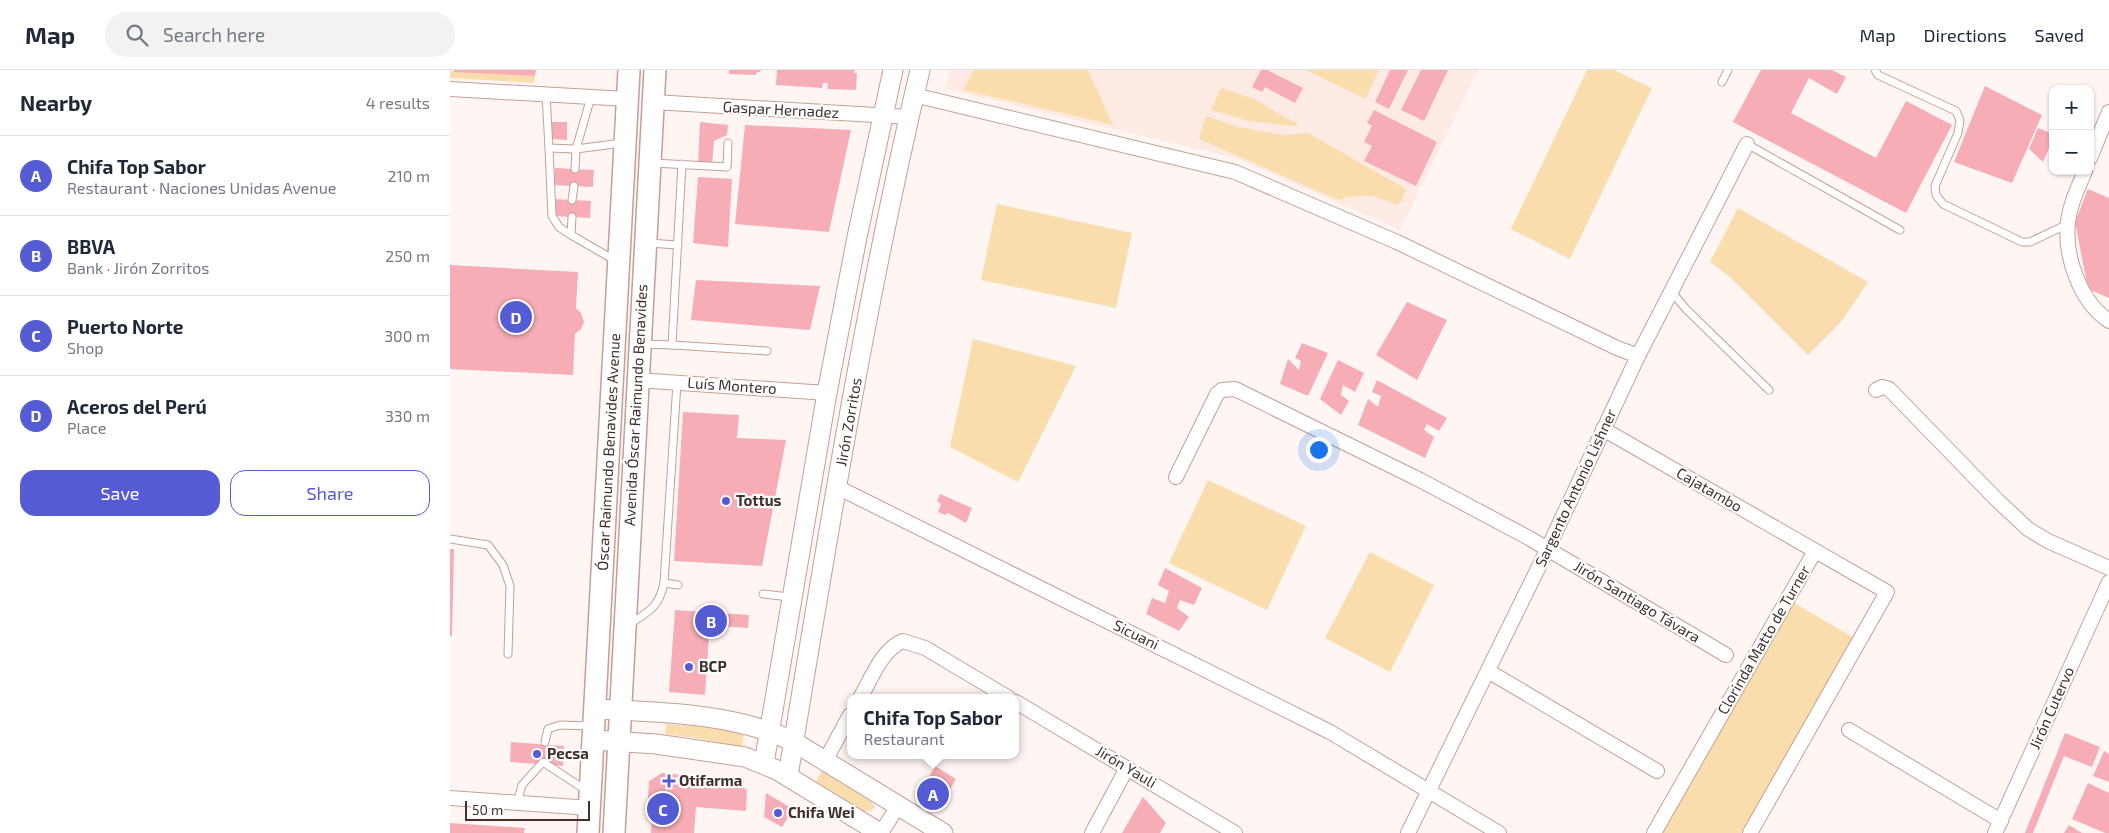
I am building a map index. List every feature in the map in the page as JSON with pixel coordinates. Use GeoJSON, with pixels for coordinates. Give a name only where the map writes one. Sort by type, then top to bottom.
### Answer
{"type":"FeatureCollection","features":[{"type":"Feature","properties":{"kind":"main road","name":"Óscar Raimundo Benavides Avenue"},"geometry":{"type":"LineString","coordinates":[[588,833],[629,70]]}},
{"type":"Feature","properties":{"kind":"main road","name":"Avenida Óscar Raimundo Benavides"},"geometry":{"type":"LineString","coordinates":[[619,741],[655,70]]}},
{"type":"Feature","properties":{"kind":"main road","name":"Jirón Zorritos"},"geometry":{"type":"LineString","coordinates":[[764,763],[827,393],[856,237],[893,70]]}},
{"type":"Feature","properties":{"kind":"main road","name":"Jirón Zorritos"},"geometry":{"type":"LineString","coordinates":[[788,776],[837,487],[877,269],[920,70]]}},
{"type":"Feature","properties":{"kind":"main road"},"geometry":{"type":"LineString","coordinates":[[881,833],[764,763],[745,757],[707,751],[619,741],[595,725],[621,710],[658,712],[724,720],[769,731],[794,742],[943,833]]}},
{"type":"Feature","properties":{"kind":"main road"},"geometry":{"type":"LineString","coordinates":[[614,833],[619,741]]}},
{"type":"Feature","properties":{"kind":"street"},"geometry":{"type":"LineString","coordinates":[[450,89],[627,99]]}},
{"type":"Feature","properties":{"kind":"street"},"geometry":{"type":"LineString","coordinates":[[914,95],[1235,172],[1382,235],[1617,348],[1638,356]]}},
{"type":"Feature","properties":{"kind":"street","name":"Gaspar Hernadez"},"geometry":{"type":"LineString","coordinates":[[653,102],[909,117]]}},
{"type":"Feature","properties":{"kind":"street"},"geometry":{"type":"LineString","coordinates":[[2094,148],[2109,112]]}},
{"type":"Feature","properties":{"kind":"street","name":"Sargento Antonio Lishner"},"geometry":{"type":"LineString","coordinates":[[1408,833],[1430,792],[1548,548],[1638,356],[1747,144]]}},
{"type":"Feature","properties":{"kind":"street"},"geometry":{"type":"LineString","coordinates":[[2083,175],[2072,203],[2068,224],[2069,254],[2086,298],[2102,316],[2109,320]]}},
{"type":"Feature","properties":{"kind":"street","name":"Luís Montero"},"geometry":{"type":"LineString","coordinates":[[637,380],[827,393]]}},
{"type":"Feature","properties":{"kind":"street"},"geometry":{"type":"LineString","coordinates":[[1876,390],[1882,387],[1889,389],[2028,529],[2048,541],[2109,568]]}},
{"type":"Feature","properties":{"kind":"street","name":"Jirón Santiago Távara"},"geometry":{"type":"LineString","coordinates":[[1176,477],[1217,394],[1222,390],[1234,389],[1420,480],[1548,548],[1726,655]]}},
{"type":"Feature","properties":{"kind":"street","name":"Cajatambo"},"geometry":{"type":"LineString","coordinates":[[1603,429],[1815,551]]}},
{"type":"Feature","properties":{"kind":"street","name":"Sicuani"},"geometry":{"type":"LineString","coordinates":[[837,487],[1330,732],[1499,833]]}},
{"type":"Feature","properties":{"kind":"street","name":"Clorinda Matto de Turner"},"geometry":{"type":"LineString","coordinates":[[1654,833],[1815,551],[1887,592],[1750,833]]}},
{"type":"Feature","properties":{"kind":"street","name":"Jirón Cutervo"},"geometry":{"type":"LineString","coordinates":[[1998,827],[2109,582]]}},
{"type":"Feature","properties":{"kind":"street"},"geometry":{"type":"LineString","coordinates":[[862,694],[886,652],[893,645],[903,641],[913,643],[1002,694]]}},
{"type":"Feature","properties":{"kind":"street"},"geometry":{"type":"LineString","coordinates":[[1488,671],[1657,771]]}},
{"type":"Feature","properties":{"kind":"street","name":"Jirón Yauli"},"geometry":{"type":"LineString","coordinates":[[1019,704],[1235,833]]}},
{"type":"Feature","properties":{"kind":"street"},"geometry":{"type":"LineString","coordinates":[[825,761],[847,721]]}},
{"type":"Feature","properties":{"kind":"street"},"geometry":{"type":"LineString","coordinates":[[1849,730],[1998,827]]}},
{"type":"Feature","properties":{"kind":"street"},"geometry":{"type":"LineString","coordinates":[[1092,833],[1127,768]]}},
{"type":"Feature","properties":{"kind":"street"},"geometry":{"type":"LineString","coordinates":[[450,798],[517,803],[590,801]]}},
{"type":"Feature","properties":{"kind":"street"},"geometry":{"type":"LineString","coordinates":[[881,833],[898,806]]}},
{"type":"Feature","properties":{"kind":"lane"},"geometry":{"type":"LineString","coordinates":[[1722,82],[1728,70]]}},
{"type":"Feature","properties":{"kind":"lane"},"geometry":{"type":"LineString","coordinates":[[1875,70],[1878,75],[1956,111],[1960,120],[1958,133],[1934,186],[1936,195],[1943,204],[2022,242],[2030,242],[2068,224]]}},
{"type":"Feature","properties":{"kind":"lane"},"geometry":{"type":"LineString","coordinates":[[546,94],[552,216],[559,226],[571,235],[619,262]]}},
{"type":"Feature","properties":{"kind":"lane"},"geometry":{"type":"LineString","coordinates":[[575,169],[576,148],[591,97]]}},
{"type":"Feature","properties":{"kind":"lane"},"geometry":{"type":"LineString","coordinates":[[549,148],[576,148],[625,143]]}},
{"type":"Feature","properties":{"kind":"lane"},"geometry":{"type":"LineString","coordinates":[[650,162],[727,167],[728,143]]}},
{"type":"Feature","properties":{"kind":"lane"},"geometry":{"type":"LineString","coordinates":[[1747,144],[1900,230]]}},
{"type":"Feature","properties":{"kind":"lane"},"geometry":{"type":"LineString","coordinates":[[672,346],[682,164]]}},
{"type":"Feature","properties":{"kind":"lane"},"geometry":{"type":"LineString","coordinates":[[572,200],[574,186]]}},
{"type":"Feature","properties":{"kind":"lane"},"geometry":{"type":"LineString","coordinates":[[571,235],[572,217]]}},
{"type":"Feature","properties":{"kind":"lane"},"geometry":{"type":"LineString","coordinates":[[645,243],[678,245]]}},
{"type":"Feature","properties":{"kind":"lane"},"geometry":{"type":"LineString","coordinates":[[1672,291],[1686,309],[1769,390]]}},
{"type":"Feature","properties":{"kind":"lane"},"geometry":{"type":"LineString","coordinates":[[639,344],[767,351]]}},
{"type":"Feature","properties":{"kind":"lane"},"geometry":{"type":"LineString","coordinates":[[626,626],[649,612],[659,602],[664,584],[677,382]]}},
{"type":"Feature","properties":{"kind":"lane"},"geometry":{"type":"LineString","coordinates":[[450,539],[488,545],[503,565],[510,586],[508,654]]}},
{"type":"Feature","properties":{"kind":"lane"},"geometry":{"type":"LineString","coordinates":[[664,584],[678,585]]}},
{"type":"Feature","properties":{"kind":"lane"},"geometry":{"type":"LineString","coordinates":[[763,594],[792,597]]}},
{"type":"Feature","properties":{"kind":"lane"},"geometry":{"type":"LineString","coordinates":[[545,742],[548,729],[560,725],[595,725]]}},
{"type":"Feature","properties":{"kind":"lane"},"geometry":{"type":"LineString","coordinates":[[517,803],[522,786],[543,762],[590,801]]}},
{"type":"Feature","properties":{"kind":"shaded area"},"geometry":{"type":"Polygon","coordinates":[[[950,70],[1478,70],[1400,230],[1235,158],[945,89],[950,70]]]}},
{"type":"Feature","properties":{"kind":"shaded area"},"geometry":{"type":"Polygon","coordinates":[[[974,70],[1088,70],[1113,125],[963,90],[974,70]]]}},
{"type":"Feature","properties":{"kind":"shaded area"},"geometry":{"type":"Polygon","coordinates":[[[1306,70],[1379,70],[1365,99],[1306,70]]]}},
{"type":"Feature","properties":{"kind":"shaded area"},"geometry":{"type":"Polygon","coordinates":[[[1587,70],[1614,70],[1652,88],[1570,259],[1511,229],[1587,70]]]}},
{"type":"Feature","properties":{"kind":"shaded area"},"geometry":{"type":"Polygon","coordinates":[[[450,71],[535,76],[534,83],[450,78],[450,71]]]}},
{"type":"Feature","properties":{"kind":"shaded area"},"geometry":{"type":"Polygon","coordinates":[[[1221,88],[1254,99],[1299,125],[1249,121],[1211,110],[1221,88]]]}},
{"type":"Feature","properties":{"kind":"shaded area"},"geometry":{"type":"Polygon","coordinates":[[[1206,116],[1238,127],[1281,135],[1308,133],[1406,189],[1401,202],[1397,205],[1368,196],[1355,196],[1338,200],[1199,139],[1206,116]]]}},
{"type":"Feature","properties":{"kind":"shaded area"},"geometry":{"type":"Polygon","coordinates":[[[997,204],[1132,233],[1116,308],[981,280],[997,204]]]}},
{"type":"Feature","properties":{"kind":"shaded area"},"geometry":{"type":"Polygon","coordinates":[[[1738,208],[1868,282],[1841,322],[1808,355],[1731,278],[1710,262],[1738,208]]]}},
{"type":"Feature","properties":{"kind":"shaded area"},"geometry":{"type":"Polygon","coordinates":[[[973,339],[1076,366],[1018,482],[950,447],[973,339]]]}},
{"type":"Feature","properties":{"kind":"shaded area"},"geometry":{"type":"Polygon","coordinates":[[[1208,480],[1306,526],[1267,610],[1169,563],[1208,480]]]}},
{"type":"Feature","properties":{"kind":"shaded area"},"geometry":{"type":"Polygon","coordinates":[[[1370,552],[1434,585],[1390,672],[1325,638],[1370,552]]]}},
{"type":"Feature","properties":{"kind":"shaded area"},"geometry":{"type":"Polygon","coordinates":[[[1784,597],[1856,639],[1744,833],[1650,833],[1784,597]]]}},
{"type":"Feature","properties":{"kind":"shaded area"},"geometry":{"type":"Polygon","coordinates":[[[666,724],[720,728],[744,734],[742,747],[665,734],[666,724]]]}},
{"type":"Feature","properties":{"kind":"shaded area"},"geometry":{"type":"Polygon","coordinates":[[[822,771],[872,802],[875,808],[870,811],[864,811],[816,781],[822,771]]]}},
{"type":"Feature","properties":{"kind":"building"},"geometry":{"type":"Polygon","coordinates":[[[454,70],[536,70],[535,76],[454,72],[454,70]]]}},
{"type":"Feature","properties":{"kind":"building"},"geometry":{"type":"Polygon","coordinates":[[[729,70],[761,70],[756,75],[729,74],[729,70]]]}},
{"type":"Feature","properties":{"kind":"building"},"geometry":{"type":"Polygon","coordinates":[[[777,70],[855,70],[854,73],[857,73],[856,90],[827,89],[828,83],[823,83],[822,88],[776,85],[777,70]]]}},
{"type":"Feature","properties":{"kind":"building"},"geometry":{"type":"Polygon","coordinates":[[[1261,70],[1267,70],[1303,88],[1295,103],[1265,87],[1262,92],[1252,87],[1261,70]]]}},
{"type":"Feature","properties":{"kind":"building"},"geometry":{"type":"Polygon","coordinates":[[[1390,70],[1408,70],[1389,109],[1375,102],[1390,70]]]}},
{"type":"Feature","properties":{"kind":"building"},"geometry":{"type":"Polygon","coordinates":[[[1421,70],[1448,70],[1424,121],[1401,110],[1421,70]]]}},
{"type":"Feature","properties":{"kind":"building"},"geometry":{"type":"Polygon","coordinates":[[[1761,70],[1832,70],[1846,77],[1837,94],[1809,78],[1791,113],[1876,158],[1906,101],[1952,125],[1906,213],[1733,122],[1761,70]]]}},
{"type":"Feature","properties":{"kind":"building"},"geometry":{"type":"Polygon","coordinates":[[[1985,86],[2042,115],[2012,183],[1954,162],[1985,86]]]}},
{"type":"Feature","properties":{"kind":"building"},"geometry":{"type":"Polygon","coordinates":[[[1374,110],[1437,142],[1416,186],[1364,161],[1372,146],[1364,142],[1372,126],[1367,123],[1374,110]]]}},
{"type":"Feature","properties":{"kind":"building"},"geometry":{"type":"Polygon","coordinates":[[[551,122],[567,122],[567,140],[550,139],[551,122]]]}},
{"type":"Feature","properties":{"kind":"building"},"geometry":{"type":"Polygon","coordinates":[[[700,122],[728,125],[727,135],[714,141],[712,165],[698,163],[700,122]]]}},
{"type":"Feature","properties":{"kind":"building"},"geometry":{"type":"Polygon","coordinates":[[[745,125],[851,130],[829,232],[735,224],[745,125]]]}},
{"type":"Feature","properties":{"kind":"building"},"geometry":{"type":"Polygon","coordinates":[[[2038,128],[2049,132],[2049,148],[2043,162],[2029,149],[2038,128]]]}},
{"type":"Feature","properties":{"kind":"building"},"geometry":{"type":"Polygon","coordinates":[[[555,168],[594,170],[593,187],[554,185],[555,168]]]}},
{"type":"Feature","properties":{"kind":"building"},"geometry":{"type":"Polygon","coordinates":[[[698,177],[732,179],[728,247],[693,243],[698,177]]]}},
{"type":"Feature","properties":{"kind":"building"},"geometry":{"type":"Polygon","coordinates":[[[2088,189],[2109,198],[2109,298],[2088,289],[2075,222],[2088,189]]]}},
{"type":"Feature","properties":{"kind":"building"},"geometry":{"type":"Polygon","coordinates":[[[553,199],[591,201],[590,218],[553,216],[553,199]]]}},
{"type":"Feature","properties":{"kind":"building"},"geometry":{"type":"Polygon","coordinates":[[[450,265],[578,272],[576,308],[581,313],[584,322],[581,329],[575,334],[573,375],[450,369],[450,265]]]}},
{"type":"Feature","properties":{"kind":"building"},"geometry":{"type":"Polygon","coordinates":[[[696,280],[820,286],[810,330],[691,320],[696,280]]]}},
{"type":"Feature","properties":{"kind":"building"},"geometry":{"type":"Polygon","coordinates":[[[1407,302],[1447,320],[1417,380],[1376,355],[1407,302]]]}},
{"type":"Feature","properties":{"kind":"building"},"geometry":{"type":"Polygon","coordinates":[[[1302,343],[1328,353],[1308,396],[1280,384],[1288,359],[1299,370],[1301,361],[1295,358],[1302,343]]]}},
{"type":"Feature","properties":{"kind":"building"},"geometry":{"type":"Polygon","coordinates":[[[1338,360],[1364,373],[1355,392],[1343,385],[1341,395],[1349,401],[1341,415],[1320,399],[1338,360]]]}},
{"type":"Feature","properties":{"kind":"building"},"geometry":{"type":"Polygon","coordinates":[[[1377,380],[1447,418],[1439,431],[1427,424],[1424,430],[1434,437],[1425,458],[1358,425],[1368,399],[1378,407],[1381,396],[1372,392],[1377,380]]]}},
{"type":"Feature","properties":{"kind":"building","name":"Tottus"},"geometry":{"type":"Polygon","coordinates":[[[683,412],[739,415],[737,438],[786,440],[762,566],[674,561],[683,412]]]}},
{"type":"Feature","properties":{"kind":"building"},"geometry":{"type":"Polygon","coordinates":[[[940,494],[972,508],[966,523],[948,513],[945,515],[938,512],[941,504],[937,501],[940,494]]]}},
{"type":"Feature","properties":{"kind":"building"},"geometry":{"type":"Polygon","coordinates":[[[450,549],[454,549],[452,636],[450,636],[450,549]]]}},
{"type":"Feature","properties":{"kind":"building"},"geometry":{"type":"Polygon","coordinates":[[[1165,568],[1202,588],[1194,605],[1180,600],[1177,608],[1189,617],[1179,631],[1146,614],[1152,598],[1165,603],[1169,591],[1158,585],[1165,568]]]}},
{"type":"Feature","properties":{"kind":"building"},"geometry":{"type":"Polygon","coordinates":[[[675,610],[749,615],[748,628],[720,626],[719,636],[709,636],[705,695],[669,692],[675,610]]]}},
{"type":"Feature","properties":{"kind":"building"},"geometry":{"type":"Polygon","coordinates":[[[2065,733],[2100,747],[2092,767],[2064,756],[2033,833],[2025,833],[2065,733]]]}},
{"type":"Feature","properties":{"kind":"building","name":"Pecsa"},"geometry":{"type":"Polygon","coordinates":[[[511,742],[564,746],[563,766],[510,762],[511,742]]]}},
{"type":"Feature","properties":{"kind":"building"},"geometry":{"type":"Polygon","coordinates":[[[2104,751],[2109,754],[2109,782],[2093,776],[2104,751]]]}},
{"type":"Feature","properties":{"kind":"building"},"geometry":{"type":"Polygon","coordinates":[[[935,766],[956,779],[941,805],[920,793],[935,766]]]}},
{"type":"Feature","properties":{"kind":"building"},"geometry":{"type":"Polygon","coordinates":[[[662,773],[730,779],[747,790],[746,811],[696,807],[694,833],[651,833],[652,814],[647,814],[649,781],[662,773]]]}},
{"type":"Feature","properties":{"kind":"building"},"geometry":{"type":"Polygon","coordinates":[[[2088,783],[2109,793],[2109,833],[2072,819],[2088,783]]]}},
{"type":"Feature","properties":{"kind":"building","name":"Chifa Wei"},"geometry":{"type":"Polygon","coordinates":[[[766,793],[793,809],[782,827],[764,817],[766,793]]]}},
{"type":"Feature","properties":{"kind":"building"},"geometry":{"type":"Polygon","coordinates":[[[1143,797],[1166,823],[1160,833],[1122,833],[1143,797]]]}},
{"type":"Feature","properties":{"kind":"building"},"geometry":{"type":"Polygon","coordinates":[[[450,823],[525,828],[524,833],[450,833],[450,823]]]}},
{"type":"Feature","properties":{"kind":"building"},"geometry":{"type":"Polygon","coordinates":[[[2069,825],[2082,833],[2064,833],[2069,825]]]}},
{"type":"Feature","properties":{"kind":"place","name":"Aceros del Perú"},"geometry":{"type":"Point","coordinates":[516,317]}},
{"type":"Feature","properties":{"kind":"place","name":"Tottus"},"geometry":{"type":"Point","coordinates":[726,501]}},
{"type":"Feature","properties":{"kind":"place","name":"BBVA"},"geometry":{"type":"Point","coordinates":[711,621]}},
{"type":"Feature","properties":{"kind":"place","name":"BCP"},"geometry":{"type":"Point","coordinates":[689,667]}},
{"type":"Feature","properties":{"kind":"place","name":"Pecsa"},"geometry":{"type":"Point","coordinates":[537,754]}},
{"type":"Feature","properties":{"kind":"place","name":"Otifarma"},"geometry":{"type":"Point","coordinates":[669,781]}},
{"type":"Feature","properties":{"kind":"place","name":"Chifa Top Sabor"},"geometry":{"type":"Point","coordinates":[933,794]}},
{"type":"Feature","properties":{"kind":"place","name":"Puerto Norte"},"geometry":{"type":"Point","coordinates":[663,809]}},
{"type":"Feature","properties":{"kind":"place","name":"Chifa Wei"},"geometry":{"type":"Point","coordinates":[778,813]}}]}
